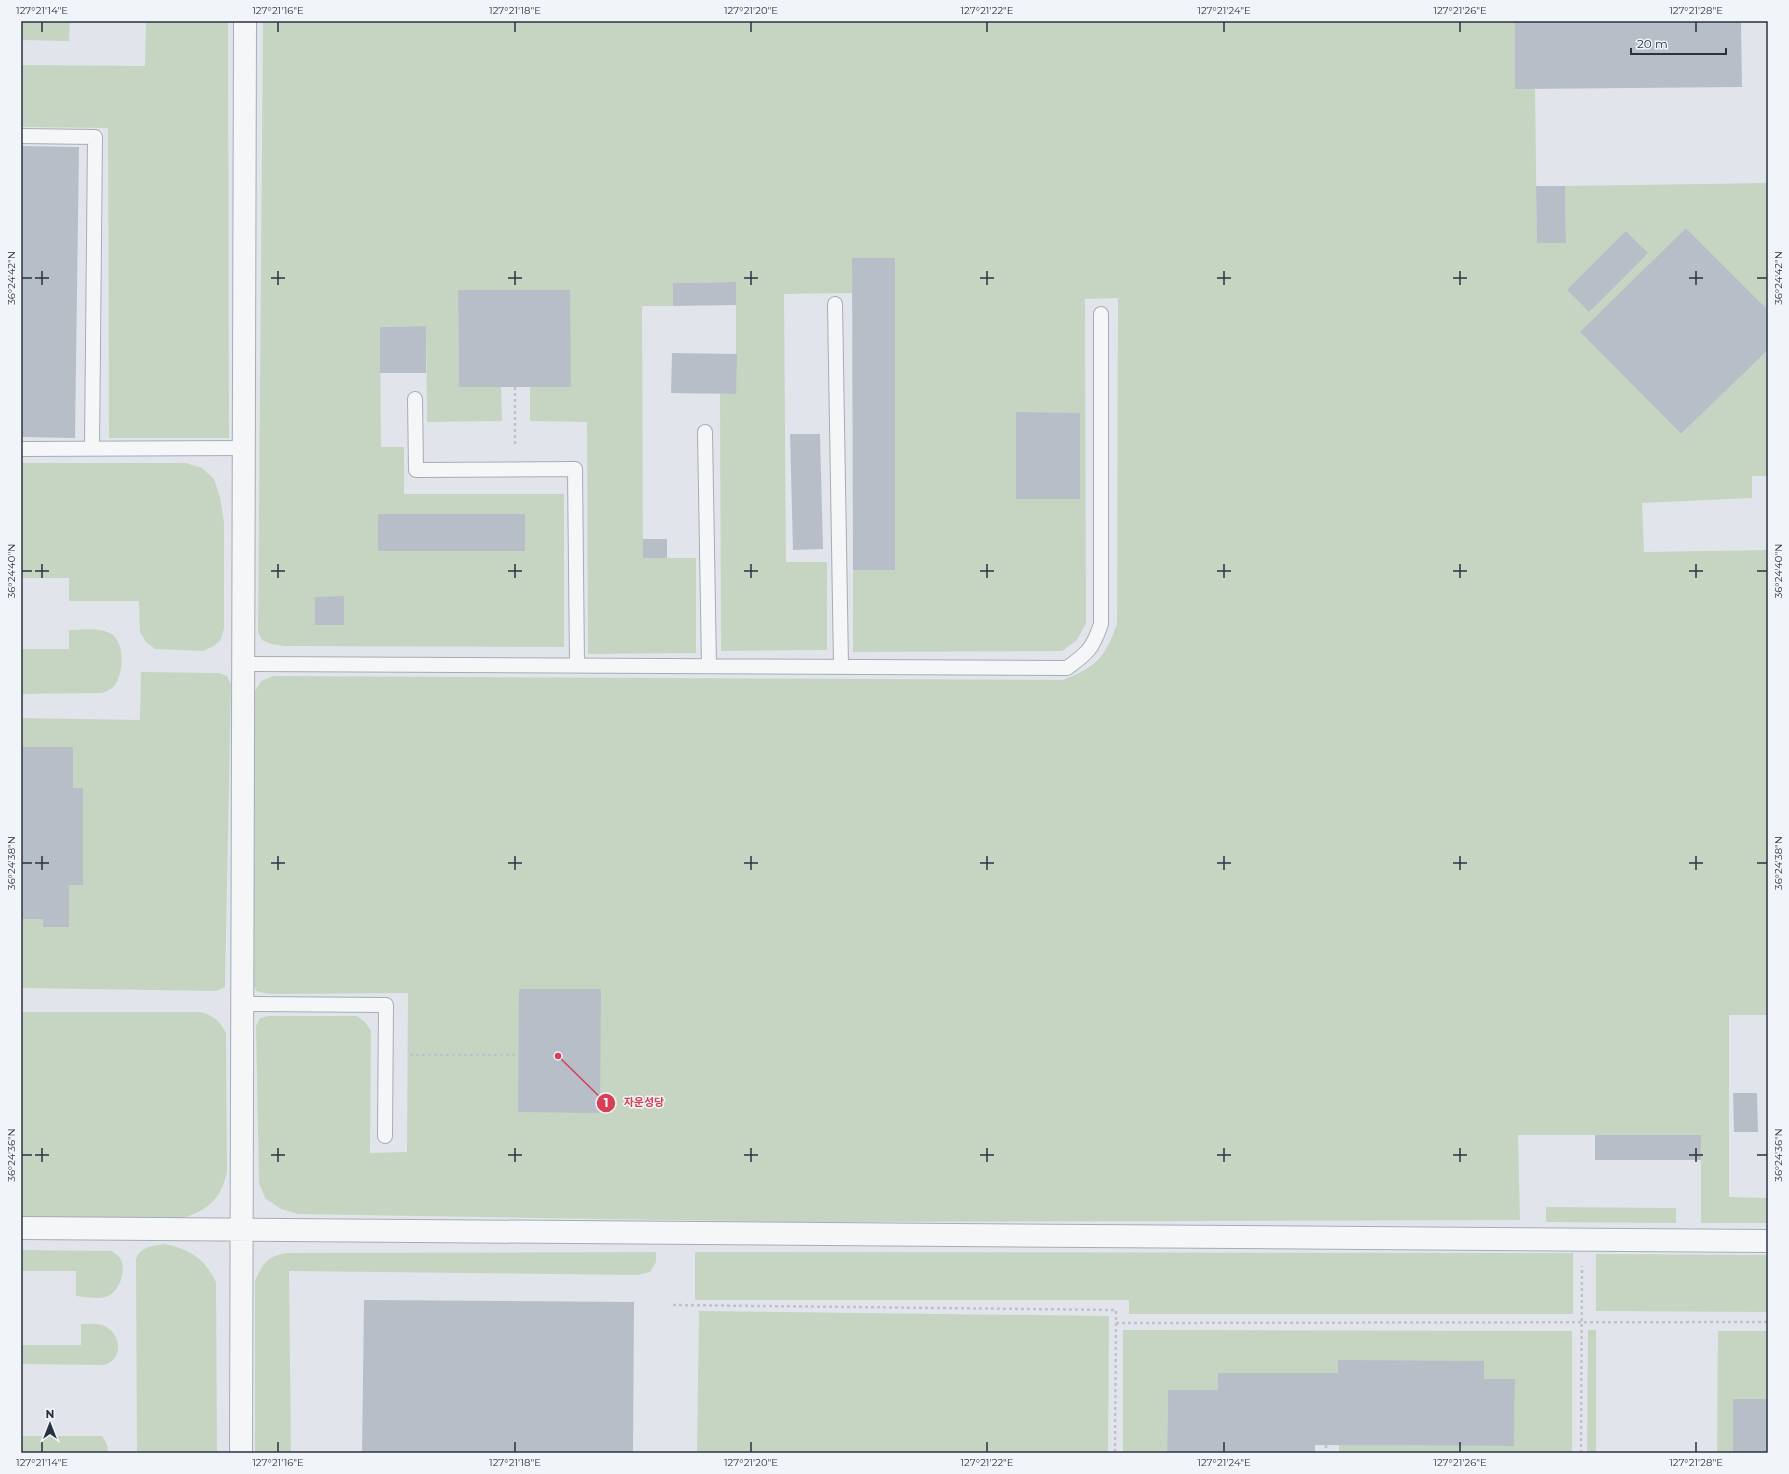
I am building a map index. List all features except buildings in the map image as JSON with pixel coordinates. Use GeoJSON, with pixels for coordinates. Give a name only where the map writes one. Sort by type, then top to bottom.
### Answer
{"type":"FeatureCollection","features":[{"type":"Feature","properties":{"kind":"street"},"geometry":{"type":"LineString","coordinates":[[241,1453],[245,21]]}},
{"type":"Feature","properties":{"kind":"street"},"geometry":{"type":"LineString","coordinates":[[21,1228],[1768,1241]]}},
{"type":"Feature","properties":{"kind":"lane"},"geometry":{"type":"LineString","coordinates":[[21,136],[95,137],[92,448]]}},
{"type":"Feature","properties":{"kind":"lane"},"geometry":{"type":"LineString","coordinates":[[836,304],[841,666]]}},
{"type":"Feature","properties":{"kind":"lane"},"geometry":{"type":"LineString","coordinates":[[243,664],[1067,668],[1084,656],[1095,642],[1101,624],[1101,314]]}},
{"type":"Feature","properties":{"kind":"lane"},"geometry":{"type":"LineString","coordinates":[[415,399],[416,470],[575,469],[577,666]]}},
{"type":"Feature","properties":{"kind":"lane"},"geometry":{"type":"LineString","coordinates":[[705,432],[709,666]]}},
{"type":"Feature","properties":{"kind":"lane"},"geometry":{"type":"LineString","coordinates":[[21,449],[244,448]]}},
{"type":"Feature","properties":{"kind":"lane"},"geometry":{"type":"LineString","coordinates":[[242,1004],[386,1005],[385,1136]]}},
{"type":"Feature","properties":{"kind":"path"},"geometry":{"type":"LineString","coordinates":[[515,387],[516,469]]}},
{"type":"Feature","properties":{"kind":"path"},"geometry":{"type":"LineString","coordinates":[[386,1055],[518,1055]]}},
{"type":"Feature","properties":{"kind":"path"},"geometry":{"type":"LineString","coordinates":[[1581,1453],[1582,1240]]}},
{"type":"Feature","properties":{"kind":"path"},"geometry":{"type":"LineString","coordinates":[[673,1305],[1116,1310],[1115,1453]]}},
{"type":"Feature","properties":{"kind":"path"},"geometry":{"type":"LineString","coordinates":[[1116,1323],[1582,1321],[1768,1322]]}},
{"type":"Feature","properties":{"kind":"path"},"geometry":{"type":"LineString","coordinates":[[1326,1445],[1326,1453]]}},
{"type":"Feature","properties":{"kind":"green space"},"geometry":{"type":"Polygon","coordinates":[[[21,21],[70,21],[69,41],[21,40],[21,21]]]}},
{"type":"Feature","properties":{"kind":"green space"},"geometry":{"type":"Polygon","coordinates":[[[146,21],[228,21],[229,438],[109,438],[108,128],[21,127],[21,65],[145,66],[146,21]]]}},
{"type":"Feature","properties":{"kind":"green space"},"geometry":{"type":"Polygon","coordinates":[[[263,21],[1515,21],[1515,89],[1535,89],[1537,243],[1566,243],[1565,186],[1768,183],[1768,310],[1686,228],[1581,333],[1681,434],[1768,350],[1768,476],[1752,476],[1752,498],[1642,503],[1644,552],[1768,550],[1768,1015],[1729,1015],[1729,1197],[1768,1198],[1768,1223],[1701,1223],[1701,1135],[1518,1135],[1520,1220],[790,1222],[298,1214],[281,1209],[265,1198],[259,1183],[256,1026],[260,1018],[269,1016],[357,1016],[365,1022],[371,1031],[370,1153],[407,1152],[408,993],[269,994],[256,991],[252,981],[255,691],[261,681],[273,676],[1063,680],[1084,671],[1098,660],[1103,653],[1113,636],[1117,624],[1118,298],[1085,299],[1086,623],[1077,640],[1062,651],[853,652],[853,570],[895,570],[894,258],[852,258],[852,293],[784,294],[786,562],[827,562],[827,650],[721,651],[720,394],[736,394],[736,282],[673,283],[673,306],[642,306],[643,558],[696,558],[696,653],[588,654],[587,422],[530,421],[530,387],[570,387],[570,290],[458,290],[459,387],[501,387],[502,421],[427,422],[426,326],[380,327],[381,447],[404,447],[404,494],[564,494],[564,647],[284,646],[271,644],[262,640],[258,632],[263,21]]]}},
{"type":"Feature","properties":{"kind":"green space"},"geometry":{"type":"Polygon","coordinates":[[[21,463],[186,463],[202,468],[214,479],[220,497],[224,522],[224,628],[221,639],[214,646],[203,651],[155,649],[146,642],[140,632],[139,601],[69,601],[69,578],[21,578],[21,463]]]}},
{"type":"Feature","properties":{"kind":"green space"},"geometry":{"type":"Polygon","coordinates":[[[69,630],[100,630],[110,633],[115,637],[119,643],[122,659],[117,682],[109,690],[102,693],[21,694],[21,649],[69,649],[69,630]]]}},
{"type":"Feature","properties":{"kind":"green space"},"geometry":{"type":"Polygon","coordinates":[[[141,672],[219,673],[227,676],[231,684],[225,987],[217,991],[21,988],[21,919],[43,919],[44,927],[69,927],[69,885],[83,885],[83,788],[73,788],[21,747],[21,718],[140,720],[141,672]]]}},
{"type":"Feature","properties":{"kind":"green space"},"geometry":{"type":"Polygon","coordinates":[[[21,1012],[200,1012],[209,1015],[219,1022],[226,1033],[227,1172],[221,1189],[212,1202],[200,1211],[183,1218],[21,1217],[21,1012]]]}},
{"type":"Feature","properties":{"kind":"green space"},"geometry":{"type":"Polygon","coordinates":[[[1546,1207],[1676,1208],[1676,1223],[1546,1222],[1546,1207]]]}},
{"type":"Feature","properties":{"kind":"green space"},"geometry":{"type":"Polygon","coordinates":[[[165,1244],[182,1249],[196,1256],[207,1267],[216,1282],[217,1453],[137,1453],[136,1259],[144,1249],[165,1244]]]}},
{"type":"Feature","properties":{"kind":"green space"},"geometry":{"type":"Polygon","coordinates":[[[21,1250],[112,1251],[119,1257],[122,1263],[123,1268],[121,1279],[116,1290],[108,1296],[97,1298],[76,1296],[76,1271],[21,1271],[21,1250]]]}},
{"type":"Feature","properties":{"kind":"green space"},"geometry":{"type":"Polygon","coordinates":[[[656,1252],[656,1262],[650,1272],[637,1275],[289,1271],[291,1453],[255,1453],[255,1281],[264,1264],[272,1258],[289,1253],[656,1252]]]}},
{"type":"Feature","properties":{"kind":"green space"},"geometry":{"type":"Polygon","coordinates":[[[695,1252],[1573,1253],[1573,1314],[1129,1314],[1129,1300],[695,1300],[695,1252]]]}},
{"type":"Feature","properties":{"kind":"green space"},"geometry":{"type":"Polygon","coordinates":[[[1596,1254],[1768,1255],[1768,1312],[1596,1311],[1596,1254]]]}},
{"type":"Feature","properties":{"kind":"green space"},"geometry":{"type":"Polygon","coordinates":[[[699,1311],[1109,1316],[1108,1453],[697,1453],[699,1311]]]}},
{"type":"Feature","properties":{"kind":"green space"},"geometry":{"type":"Polygon","coordinates":[[[81,1324],[102,1325],[113,1332],[118,1343],[117,1354],[114,1359],[104,1365],[21,1364],[21,1345],[81,1345],[81,1324]]]}},
{"type":"Feature","properties":{"kind":"green space"},"geometry":{"type":"Polygon","coordinates":[[[1123,1330],[1572,1331],[1572,1453],[1339,1453],[1339,1445],[1514,1446],[1515,1379],[1484,1379],[1338,1360],[1338,1373],[1218,1373],[1218,1390],[1168,1390],[1167,1453],[1123,1453],[1123,1330]]]}},
{"type":"Feature","properties":{"kind":"green space"},"geometry":{"type":"Polygon","coordinates":[[[1588,1330],[1596,1330],[1596,1453],[1587,1453],[1588,1330]]]}},
{"type":"Feature","properties":{"kind":"green space"},"geometry":{"type":"Polygon","coordinates":[[[1718,1331],[1768,1331],[1767,1399],[1733,1453],[1717,1453],[1718,1331]]]}},
{"type":"Feature","properties":{"kind":"green space"},"geometry":{"type":"Polygon","coordinates":[[[21,1436],[102,1436],[107,1444],[108,1451],[107,1453],[21,1453],[21,1436]]]}},
{"type":"Feature","properties":{"kind":"place","name":"자운성당"},"geometry":{"type":"Point","coordinates":[558,1056]}}]}
